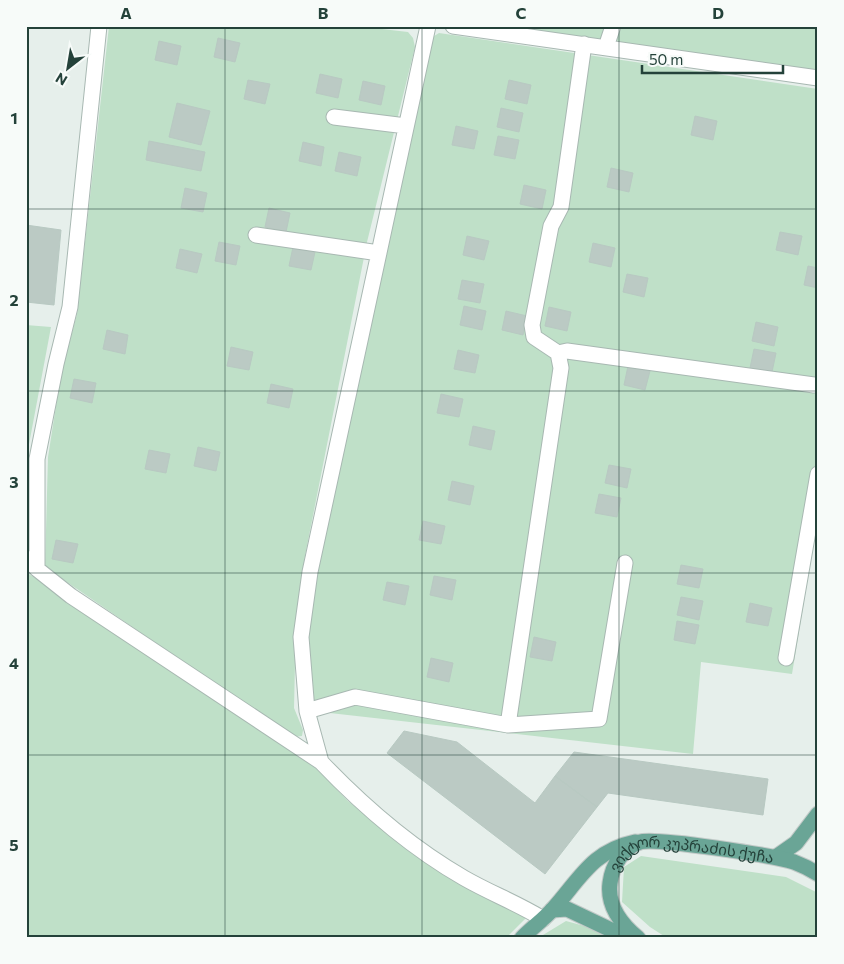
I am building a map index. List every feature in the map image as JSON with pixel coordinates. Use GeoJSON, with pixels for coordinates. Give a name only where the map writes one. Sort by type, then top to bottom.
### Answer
{"type":"FeatureCollection","features":[{"type":"Feature","properties":{"kind":"main road"},"geometry":{"type":"LineString","coordinates":[[776,857],[796,843],[818,814]]}},
{"type":"Feature","properties":{"kind":"main road"},"geometry":{"type":"LineString","coordinates":[[522,938],[548,914],[590,865],[604,853],[612,848],[640,841]]}},
{"type":"Feature","properties":{"kind":"main road","name":"ვიქტორ კუპრაძის ქუჩა"},"geometry":{"type":"LineString","coordinates":[[638,938],[625,927],[616,914],[611,899],[610,884],[619,858],[640,841],[663,842],[776,857],[796,862],[818,874]]}},
{"type":"Feature","properties":{"kind":"main road"},"geometry":{"type":"LineString","coordinates":[[548,914],[567,909],[628,938]]}},
{"type":"Feature","properties":{"kind":"street"},"geometry":{"type":"LineString","coordinates":[[37,570],[37,458],[56,364],[70,307],[99,26]]}},
{"type":"Feature","properties":{"kind":"street"},"geometry":{"type":"LineString","coordinates":[[321,762],[307,711],[301,637],[310,572],[428,26]]}},
{"type":"Feature","properties":{"kind":"street"},"geometry":{"type":"LineString","coordinates":[[453,26],[818,78]]}},
{"type":"Feature","properties":{"kind":"street"},"geometry":{"type":"LineString","coordinates":[[606,47],[612,26]]}},
{"type":"Feature","properties":{"kind":"street"},"geometry":{"type":"LineString","coordinates":[[508,725],[561,368],[558,353],[534,337],[532,325],[551,226],[561,207],[584,44]]}},
{"type":"Feature","properties":{"kind":"street"},"geometry":{"type":"LineString","coordinates":[[334,117],[406,126]]}},
{"type":"Feature","properties":{"kind":"street"},"geometry":{"type":"LineString","coordinates":[[256,235],[379,253]]}},
{"type":"Feature","properties":{"kind":"street"},"geometry":{"type":"LineString","coordinates":[[558,353],[567,351],[814,384]]}},
{"type":"Feature","properties":{"kind":"street"},"geometry":{"type":"LineString","coordinates":[[786,658],[818,474]]}},
{"type":"Feature","properties":{"kind":"street"},"geometry":{"type":"LineString","coordinates":[[26,558],[37,570],[109,622],[321,762],[347,790],[386,824],[431,858],[465,879],[521,905],[548,914]]}},
{"type":"Feature","properties":{"kind":"street"},"geometry":{"type":"LineString","coordinates":[[307,711],[355,697],[508,725],[599,719],[625,563]]}},
{"type":"Feature","properties":{"kind":"green space"},"geometry":{"type":"Polygon","coordinates":[[[109,26],[356,26],[408,32],[413,38],[415,47],[367,242],[305,556],[296,619],[294,708],[303,730],[302,736],[293,737],[45,567],[48,457],[61,374],[77,314],[109,26]]]}},
{"type":"Feature","properties":{"kind":"green space"},"geometry":{"type":"Polygon","coordinates":[[[508,26],[818,26],[818,71],[508,26]]]}},
{"type":"Feature","properties":{"kind":"green space"},"geometry":{"type":"Polygon","coordinates":[[[439,33],[818,89],[818,541],[814,541],[792,674],[701,662],[693,754],[312,711],[308,639],[316,582],[431,38],[439,33]]]}},
{"type":"Feature","properties":{"kind":"green space"},"geometry":{"type":"Polygon","coordinates":[[[26,325],[51,327],[27,455],[31,535],[26,537],[26,325]]]}},
{"type":"Feature","properties":{"kind":"green space"},"geometry":{"type":"Polygon","coordinates":[[[26,572],[305,756],[348,801],[416,855],[529,915],[506,938],[26,938],[26,572]]]}},
{"type":"Feature","properties":{"kind":"green space"},"geometry":{"type":"Polygon","coordinates":[[[641,856],[786,877],[818,893],[818,938],[667,938],[650,927],[622,902],[624,867],[641,856]]]}},
{"type":"Feature","properties":{"kind":"green space"},"geometry":{"type":"Polygon","coordinates":[[[566,921],[588,927],[607,938],[538,938],[566,921]]]}},
{"type":"Feature","properties":{"kind":"building"},"geometry":{"type":"Polygon","coordinates":[[[218,38],[240,43],[235,62],[214,57],[218,38]]]}},
{"type":"Feature","properties":{"kind":"building"},"geometry":{"type":"Polygon","coordinates":[[[159,41],[181,46],[177,65],[155,60],[159,41]]]}},
{"type":"Feature","properties":{"kind":"building"},"geometry":{"type":"Polygon","coordinates":[[[320,74],[342,79],[338,98],[316,93],[320,74]]]}},
{"type":"Feature","properties":{"kind":"building"},"geometry":{"type":"Polygon","coordinates":[[[248,80],[270,84],[265,104],[244,99],[248,80]]]}},
{"type":"Feature","properties":{"kind":"building"},"geometry":{"type":"Polygon","coordinates":[[[509,80],[531,85],[527,104],[505,99],[509,80]]]}},
{"type":"Feature","properties":{"kind":"building"},"geometry":{"type":"Polygon","coordinates":[[[363,81],[385,86],[381,105],[359,100],[363,81]]]}},
{"type":"Feature","properties":{"kind":"building"},"geometry":{"type":"Polygon","coordinates":[[[177,103],[210,111],[201,145],[169,137],[177,103]]]}},
{"type":"Feature","properties":{"kind":"building"},"geometry":{"type":"Polygon","coordinates":[[[501,108],[523,113],[519,132],[497,127],[501,108]]]}},
{"type":"Feature","properties":{"kind":"building"},"geometry":{"type":"Polygon","coordinates":[[[695,116],[717,121],[713,140],[691,135],[695,116]]]}},
{"type":"Feature","properties":{"kind":"building"},"geometry":{"type":"Polygon","coordinates":[[[456,126],[478,131],[474,149],[452,145],[456,126]]]}},
{"type":"Feature","properties":{"kind":"building"},"geometry":{"type":"Polygon","coordinates":[[[498,136],[519,140],[515,159],[494,155],[498,136]]]}},
{"type":"Feature","properties":{"kind":"building"},"geometry":{"type":"Polygon","coordinates":[[[149,141],[205,152],[201,171],[146,160],[149,141]]]}},
{"type":"Feature","properties":{"kind":"building"},"geometry":{"type":"Polygon","coordinates":[[[303,142],[324,147],[321,166],[299,161],[303,142]]]}},
{"type":"Feature","properties":{"kind":"building"},"geometry":{"type":"Polygon","coordinates":[[[339,152],[361,157],[357,176],[335,171],[339,152]]]}},
{"type":"Feature","properties":{"kind":"building"},"geometry":{"type":"Polygon","coordinates":[[[611,168],[633,173],[629,192],[607,187],[611,168]]]}},
{"type":"Feature","properties":{"kind":"building"},"geometry":{"type":"Polygon","coordinates":[[[524,185],[546,190],[542,209],[520,204],[524,185]]]}},
{"type":"Feature","properties":{"kind":"building"},"geometry":{"type":"Polygon","coordinates":[[[185,188],[207,193],[203,212],[181,208],[185,188]]]}},
{"type":"Feature","properties":{"kind":"building"},"geometry":{"type":"Polygon","coordinates":[[[269,208],[290,213],[286,232],[265,227],[269,208]]]}},
{"type":"Feature","properties":{"kind":"building"},"geometry":{"type":"Polygon","coordinates":[[[26,225],[61,230],[54,305],[26,302],[26,225]]]}},
{"type":"Feature","properties":{"kind":"building"},"geometry":{"type":"Polygon","coordinates":[[[780,232],[802,236],[798,255],[776,250],[780,232]]]}},
{"type":"Feature","properties":{"kind":"building"},"geometry":{"type":"Polygon","coordinates":[[[467,236],[489,241],[484,260],[463,255],[467,236]]]}},
{"type":"Feature","properties":{"kind":"building"},"geometry":{"type":"Polygon","coordinates":[[[219,242],[240,246],[236,265],[215,261],[219,242]]]}},
{"type":"Feature","properties":{"kind":"building"},"geometry":{"type":"Polygon","coordinates":[[[593,243],[615,248],[611,267],[589,262],[593,243]]]}},
{"type":"Feature","properties":{"kind":"building"},"geometry":{"type":"Polygon","coordinates":[[[293,247],[315,252],[311,270],[289,266],[293,247]]]}},
{"type":"Feature","properties":{"kind":"building"},"geometry":{"type":"Polygon","coordinates":[[[180,249],[202,254],[197,273],[176,268],[180,249]]]}},
{"type":"Feature","properties":{"kind":"building"},"geometry":{"type":"Polygon","coordinates":[[[808,266],[818,268],[818,288],[804,285],[808,266]]]}},
{"type":"Feature","properties":{"kind":"building"},"geometry":{"type":"Polygon","coordinates":[[[627,274],[648,278],[644,297],[623,292],[627,274]]]}},
{"type":"Feature","properties":{"kind":"building"},"geometry":{"type":"Polygon","coordinates":[[[462,280],[484,284],[480,303],[458,299],[462,280]]]}},
{"type":"Feature","properties":{"kind":"building"},"geometry":{"type":"Polygon","coordinates":[[[464,306],[486,311],[482,330],[460,325],[464,306]]]}},
{"type":"Feature","properties":{"kind":"building"},"geometry":{"type":"Polygon","coordinates":[[[549,307],[571,312],[567,331],[545,326],[549,307]]]}},
{"type":"Feature","properties":{"kind":"building"},"geometry":{"type":"Polygon","coordinates":[[[506,311],[527,316],[523,335],[502,330],[506,311]]]}},
{"type":"Feature","properties":{"kind":"building"},"geometry":{"type":"Polygon","coordinates":[[[756,322],[778,327],[774,346],[752,341],[756,322]]]}},
{"type":"Feature","properties":{"kind":"building"},"geometry":{"type":"Polygon","coordinates":[[[107,330],[128,335],[125,354],[103,349],[107,330]]]}},
{"type":"Feature","properties":{"kind":"building"},"geometry":{"type":"Polygon","coordinates":[[[231,347],[253,352],[249,370],[227,366],[231,347]]]}},
{"type":"Feature","properties":{"kind":"building"},"geometry":{"type":"Polygon","coordinates":[[[754,349],[776,353],[772,372],[750,368],[754,349]]]}},
{"type":"Feature","properties":{"kind":"building"},"geometry":{"type":"Polygon","coordinates":[[[458,350],[479,355],[475,373],[454,369],[458,350]]]}},
{"type":"Feature","properties":{"kind":"building"},"geometry":{"type":"Polygon","coordinates":[[[628,366],[650,371],[645,390],[624,385],[628,366]]]}},
{"type":"Feature","properties":{"kind":"building"},"geometry":{"type":"Polygon","coordinates":[[[74,379],[96,383],[92,403],[70,398],[74,379]]]}},
{"type":"Feature","properties":{"kind":"building"},"geometry":{"type":"Polygon","coordinates":[[[271,384],[293,389],[289,408],[267,403],[271,384]]]}},
{"type":"Feature","properties":{"kind":"building"},"geometry":{"type":"Polygon","coordinates":[[[441,394],[463,399],[459,417],[437,413],[441,394]]]}},
{"type":"Feature","properties":{"kind":"building"},"geometry":{"type":"Polygon","coordinates":[[[473,426],[495,431],[491,450],[469,445],[473,426]]]}},
{"type":"Feature","properties":{"kind":"building"},"geometry":{"type":"Polygon","coordinates":[[[198,447],[220,452],[216,471],[194,466],[198,447]]]}},
{"type":"Feature","properties":{"kind":"building"},"geometry":{"type":"Polygon","coordinates":[[[149,450],[170,454],[166,473],[145,469],[149,450]]]}},
{"type":"Feature","properties":{"kind":"building"},"geometry":{"type":"Polygon","coordinates":[[[609,465],[631,469],[627,488],[605,483],[609,465]]]}},
{"type":"Feature","properties":{"kind":"building"},"geometry":{"type":"Polygon","coordinates":[[[452,481],[474,486],[470,505],[448,500],[452,481]]]}},
{"type":"Feature","properties":{"kind":"building"},"geometry":{"type":"Polygon","coordinates":[[[599,494],[621,498],[617,517],[595,513],[599,494]]]}},
{"type":"Feature","properties":{"kind":"building"},"geometry":{"type":"Polygon","coordinates":[[[423,521],[445,526],[441,544],[419,540],[423,521]]]}},
{"type":"Feature","properties":{"kind":"building"},"geometry":{"type":"Polygon","coordinates":[[[56,540],[78,544],[73,563],[52,559],[56,540]]]}},
{"type":"Feature","properties":{"kind":"building"},"geometry":{"type":"Polygon","coordinates":[[[681,565],[703,569],[699,588],[677,584],[681,565]]]}},
{"type":"Feature","properties":{"kind":"building"},"geometry":{"type":"Polygon","coordinates":[[[434,576],[456,580],[452,600],[430,595],[434,576]]]}},
{"type":"Feature","properties":{"kind":"building"},"geometry":{"type":"Polygon","coordinates":[[[387,582],[409,586],[405,605],[383,600],[387,582]]]}},
{"type":"Feature","properties":{"kind":"building"},"geometry":{"type":"Polygon","coordinates":[[[681,597],[703,601],[699,620],[677,615],[681,597]]]}},
{"type":"Feature","properties":{"kind":"building"},"geometry":{"type":"Polygon","coordinates":[[[750,603],[772,608],[768,626],[746,622],[750,603]]]}},
{"type":"Feature","properties":{"kind":"building"},"geometry":{"type":"Polygon","coordinates":[[[677,621],[699,625],[695,644],[674,640],[677,621]]]}},
{"type":"Feature","properties":{"kind":"building"},"geometry":{"type":"Polygon","coordinates":[[[534,637],[556,642],[552,661],[530,657],[534,637]]]}},
{"type":"Feature","properties":{"kind":"building"},"geometry":{"type":"Polygon","coordinates":[[[431,658],[453,663],[449,682],[427,677],[431,658]]]}},
{"type":"Feature","properties":{"kind":"building"},"geometry":{"type":"Polygon","coordinates":[[[404,731],[457,742],[535,803],[555,776],[597,807],[545,874],[387,753],[404,731]]]}},
{"type":"Feature","properties":{"kind":"building"},"geometry":{"type":"Polygon","coordinates":[[[574,752],[768,779],[763,815],[608,793],[597,807],[555,776],[574,752]]]}}]}
